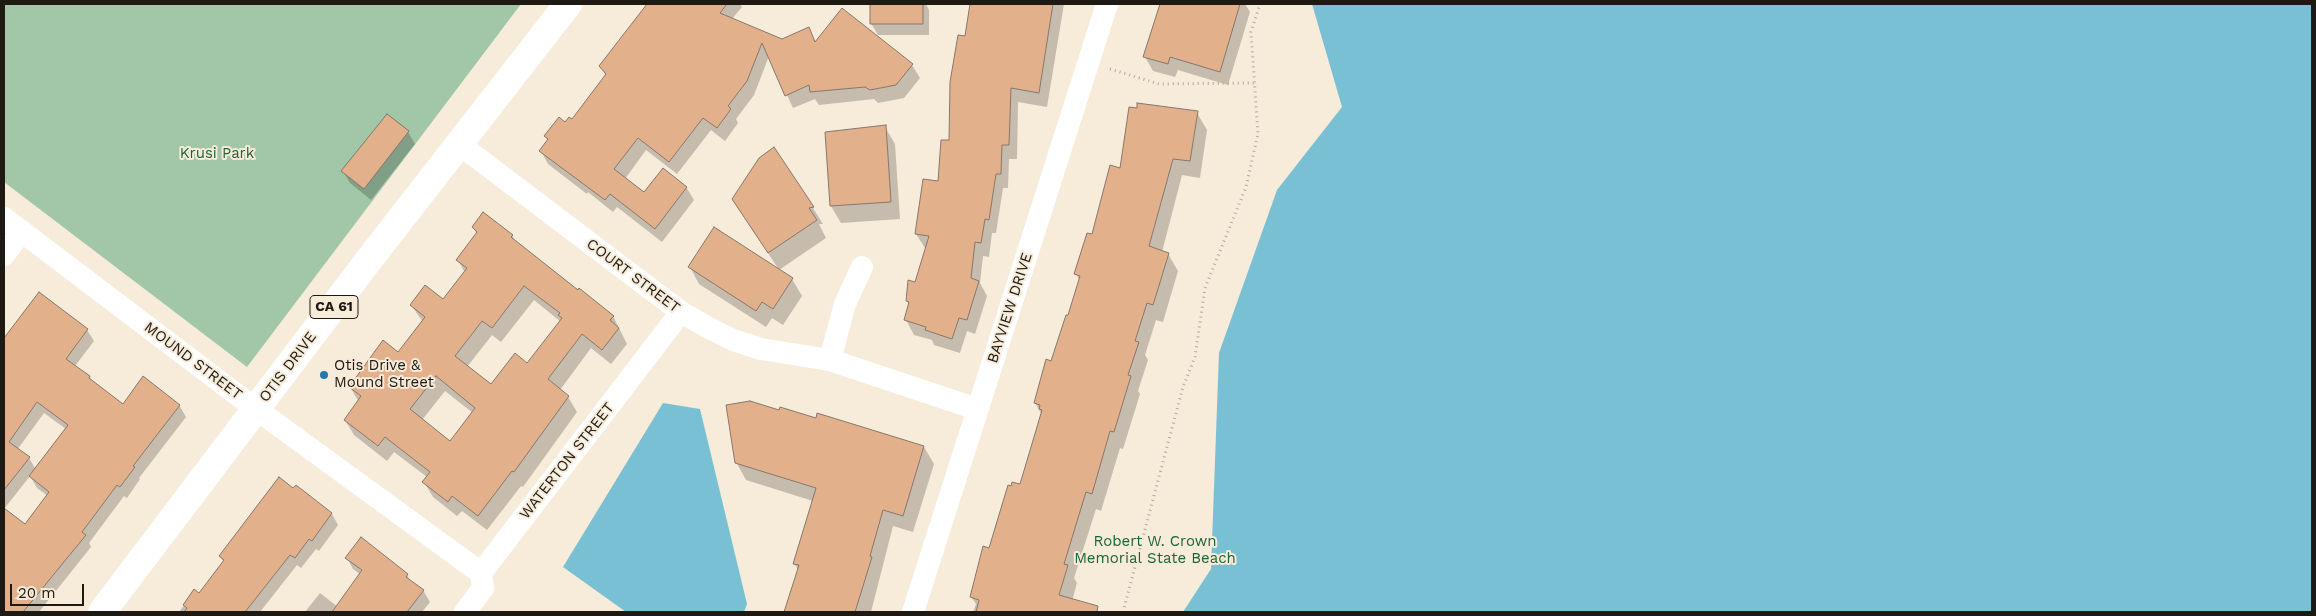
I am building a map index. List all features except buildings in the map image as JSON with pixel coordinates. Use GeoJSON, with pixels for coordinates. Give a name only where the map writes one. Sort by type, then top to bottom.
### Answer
{"type":"FeatureCollection","features":[{"type":"Feature","properties":{"kind":"main road","name":"OTIS DRIVE"},"geometry":{"type":"LineString","coordinates":[[102,612],[568,4]]}},
{"type":"Feature","properties":{"kind":"street","name":"BAYVIEW DRIVE"},"geometry":{"type":"LineString","coordinates":[[913,612],[1107,4]]}},
{"type":"Feature","properties":{"kind":"street","name":"COURT STREET"},"geometry":{"type":"LineString","coordinates":[[459,144],[681,312],[733,340],[761,349],[830,360],[977,409]]}},
{"type":"Feature","properties":{"kind":"street","name":"MOUND STREET"},"geometry":{"type":"LineString","coordinates":[[4,218],[256,409],[481,573]]}},
{"type":"Feature","properties":{"kind":"street"},"geometry":{"type":"LineString","coordinates":[[4,255],[22,231]]}},
{"type":"Feature","properties":{"kind":"street"},"geometry":{"type":"LineString","coordinates":[[830,360],[845,304],[862,267]]}},
{"type":"Feature","properties":{"kind":"street","name":"WATERTON STREET"},"geometry":{"type":"LineString","coordinates":[[465,612],[483,588],[481,573],[681,312]]}},
{"type":"Feature","properties":{"kind":"path"},"geometry":{"type":"LineString","coordinates":[[1123,612],[1183,387],[1195,357],[1204,288],[1246,187],[1258,134],[1251,32],[1260,4]]}},
{"type":"Feature","properties":{"kind":"path"},"geometry":{"type":"LineString","coordinates":[[1088,62],[1159,84],[1255,83]]}},
{"type":"Feature","properties":{"kind":"green space","name":"Krusi Park"},"geometry":{"type":"Polygon","coordinates":[[[4,4],[521,4],[247,367],[4,182],[4,4]]]}},
{"type":"Feature","properties":{"kind":"water"},"geometry":{"type":"Polygon","coordinates":[[[1312,4],[2312,4],[2312,612],[1183,612],[1211,569],[1219,353],[1277,190],[1342,107],[1312,4]]]}},
{"type":"Feature","properties":{"kind":"water"},"geometry":{"type":"Polygon","coordinates":[[[663,403],[700,409],[747,604],[744,612],[626,612],[563,567],[663,403]]]}},
{"type":"Feature","properties":{"kind":"place","name":"Otis Drive & Mound Street"},"geometry":{"type":"Point","coordinates":[324,375]}},
{"type":"Feature","properties":{"kind":"park label","name":"Robert W. Crown Memorial State Beach"},"geometry":{"type":"Point","coordinates":[1155,550]}}]}
